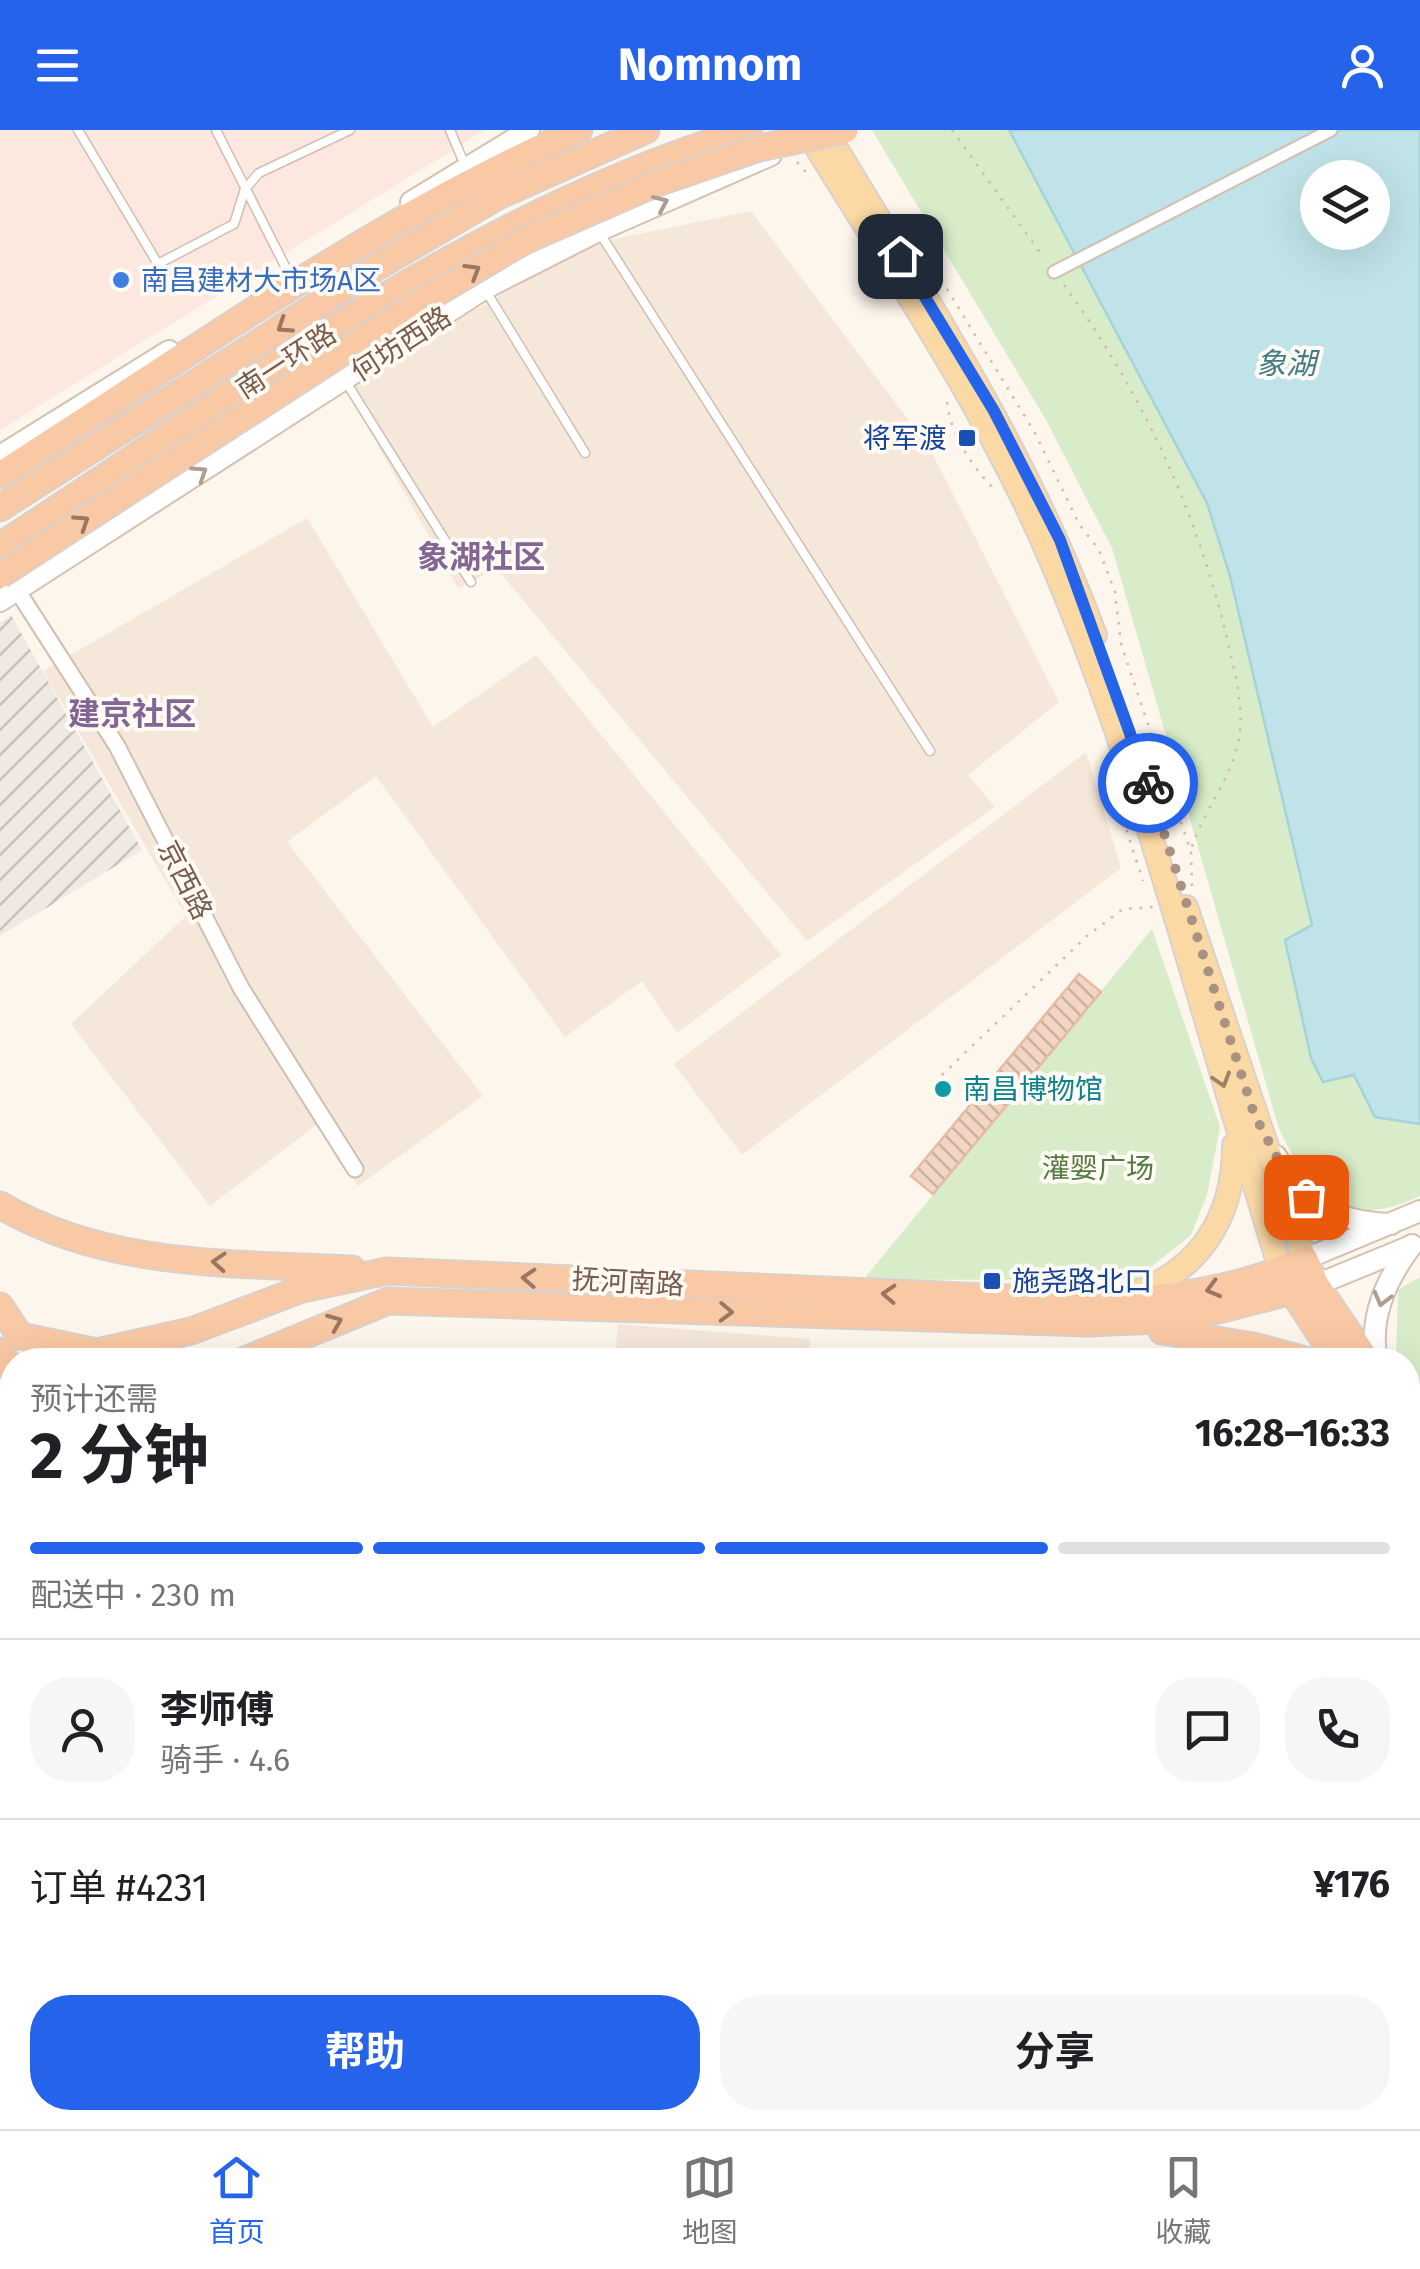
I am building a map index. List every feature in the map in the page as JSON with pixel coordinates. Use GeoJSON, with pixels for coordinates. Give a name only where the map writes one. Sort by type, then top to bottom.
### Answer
{"type":"FeatureCollection","features":[{"type":"Feature","properties":{"kind":"highway"},"geometry":{"type":"LineString","coordinates":[[0,475],[361,244],[491,169],[580,130]]}},
{"type":"Feature","properties":{"kind":"highway","name":"南一环路"},"geometry":{"type":"LineString","coordinates":[[0,508],[406,250],[498,196],[646,130]]}},
{"type":"Feature","properties":{"kind":"highway","name":"南一环路"},"geometry":{"type":"LineString","coordinates":[[0,546],[392,292],[513,222],[648,162],[750,130]]}},
{"type":"Feature","properties":{"kind":"highway"},"geometry":{"type":"LineString","coordinates":[[6,589],[406,311],[524,241],[674,177],[759,148],[844,130]]}},
{"type":"Feature","properties":{"kind":"highway"},"geometry":{"type":"LineString","coordinates":[[0,1206],[84,1242],[148,1257],[387,1271]]}},
{"type":"Feature","properties":{"kind":"highway"},"geometry":{"type":"LineString","coordinates":[[1305,1259],[1296,1283],[1331,1348]]}},
{"type":"Feature","properties":{"kind":"highway","name":"抚河南路"},"geometry":{"type":"LineString","coordinates":[[116,1348],[190,1332],[302,1289],[387,1271],[1106,1302],[1179,1298],[1296,1283]]}},
{"type":"Feature","properties":{"kind":"highway"},"geometry":{"type":"LineString","coordinates":[[1296,1283],[1356,1348]]}},
{"type":"Feature","properties":{"kind":"highway","name":"抚河南路"},"geometry":{"type":"LineString","coordinates":[[274,1348],[388,1301],[1087,1323],[1183,1319],[1296,1283]]}},
{"type":"Feature","properties":{"kind":"highway"},"geometry":{"type":"LineString","coordinates":[[0,1306],[10,1343]]}},
{"type":"Feature","properties":{"kind":"highway"},"geometry":{"type":"LineString","coordinates":[[1087,1323],[1195,1335],[1252,1348]]}},
{"type":"Feature","properties":{"kind":"highway"},"geometry":{"type":"LineString","coordinates":[[164,1348],[190,1332]]}},
{"type":"Feature","properties":{"kind":"highway","name":"抚河南路"},"geometry":{"type":"LineString","coordinates":[[10,1343],[58,1348]]}},
{"type":"Feature","properties":{"kind":"main road"},"geometry":{"type":"LineString","coordinates":[[0,456],[529,130]]}},
{"type":"Feature","properties":{"kind":"main road"},"geometry":{"type":"LineString","coordinates":[[817,132],[994,411],[1060,540],[1138,751],[1296,1283],[1416,1244]]}},
{"type":"Feature","properties":{"kind":"main road","name":"何坊西路"},"geometry":{"type":"LineString","coordinates":[[6,589],[345,380],[484,289],[598,231],[817,132]]}},
{"type":"Feature","properties":{"kind":"main road"},"geometry":{"type":"LineString","coordinates":[[1244,1117],[1294,1184],[1321,1210],[1358,1223],[1390,1224]]}},
{"type":"Feature","properties":{"kind":"main road"},"geometry":{"type":"LineString","coordinates":[[1244,1117],[1305,1259],[1420,1211]]}},
{"type":"Feature","properties":{"kind":"main road"},"geometry":{"type":"LineString","coordinates":[[1106,1302],[1145,1290],[1198,1257],[1216,1231],[1244,1117]]}},
{"type":"Feature","properties":{"kind":"main road"},"geometry":{"type":"LineString","coordinates":[[1377,1348],[1378,1317],[1385,1286],[1416,1244]]}},
{"type":"Feature","properties":{"kind":"street"},"geometry":{"type":"LineString","coordinates":[[1054,272],[1331,130]]}},
{"type":"Feature","properties":{"kind":"street","name":"京西路"},"geometry":{"type":"LineString","coordinates":[[6,589],[117,746],[241,988],[354,1168]]}},
{"type":"Feature","properties":{"kind":"lane"},"geometry":{"type":"LineString","coordinates":[[78,130],[158,264],[234,224],[245,189],[259,173],[350,130]]}},
{"type":"Feature","properties":{"kind":"lane"},"geometry":{"type":"LineString","coordinates":[[216,130],[290,276]]}},
{"type":"Feature","properties":{"kind":"lane"},"geometry":{"type":"LineString","coordinates":[[450,130],[466,168]]}},
{"type":"Feature","properties":{"kind":"lane"},"geometry":{"type":"LineString","coordinates":[[598,231],[930,751]]}},
{"type":"Feature","properties":{"kind":"lane"},"geometry":{"type":"LineString","coordinates":[[484,289],[585,454]]}},
{"type":"Feature","properties":{"kind":"lane"},"geometry":{"type":"LineString","coordinates":[[345,380],[471,582]]}},
{"type":"Feature","properties":{"kind":"path"},"geometry":{"type":"LineString","coordinates":[[952,130],[1096,329],[1177,476],[1209,562],[1236,676],[1240,732],[1226,782],[1198,824],[1190,852]]}},
{"type":"Feature","properties":{"kind":"path"},"geometry":{"type":"LineString","coordinates":[[786,149],[818,187]]}},
{"type":"Feature","properties":{"kind":"path"},"geometry":{"type":"LineString","coordinates":[[946,390],[949,420],[972,466],[998,493]]}},
{"type":"Feature","properties":{"kind":"path"},"geometry":{"type":"LineString","coordinates":[[942,1074],[1088,936],[1123,909],[1160,907],[1139,875],[1106,765]]}},
{"type":"Feature","properties":{"kind":"shaded area","name":"南昌建材大市场A区"},"geometry":{"type":"Polygon","coordinates":[[[0,130],[485,130],[0,430],[0,130]]]}},
{"type":"Feature","properties":{"kind":"shaded area"},"geometry":{"type":"Polygon","coordinates":[[[751,211],[929,447],[1059,702],[968,775],[995,807],[807,941],[497,569],[458,588],[344,385],[590,244],[751,211]]]}},
{"type":"Feature","properties":{"kind":"shaded area"},"geometry":{"type":"Polygon","coordinates":[[[307,518],[433,727],[536,655],[781,955],[677,1033],[642,981],[565,1037],[376,776],[287,842],[483,1096],[358,1186],[316,1125],[210,1206],[71,1024],[186,916],[43,671],[307,518]]]}},
{"type":"Feature","properties":{"kind":"shaded area"},"geometry":{"type":"Polygon","coordinates":[[[11,615],[142,850],[0,936],[0,623],[11,615]]]}},
{"type":"Feature","properties":{"kind":"shaded area"},"geometry":{"type":"Polygon","coordinates":[[[1086,752],[1121,868],[742,1155],[674,1064],[1086,752]]]}},
{"type":"Feature","properties":{"kind":"shaded area"},"geometry":{"type":"Polygon","coordinates":[[[618,1324],[810,1339],[809,1348],[616,1348],[618,1324]]]}},
{"type":"Feature","properties":{"kind":"green space"},"geometry":{"type":"Polygon","coordinates":[[[872,130],[1009,130],[1188,465],[1207,503],[1230,576],[1312,926],[1285,940],[1375,1117],[1420,1124],[1420,1196],[1371,1210],[1351,1208],[1318,1189],[1291,1153],[1279,1129],[1112,548],[1045,418],[872,130]]]}},
{"type":"Feature","properties":{"kind":"green space","name":"灌婴广场"},"geometry":{"type":"Polygon","coordinates":[[[1152,929],[1220,1127],[1207,1195],[1191,1235],[1136,1279],[863,1280],[1152,929]]]}},
{"type":"Feature","properties":{"kind":"green space"},"geometry":{"type":"Polygon","coordinates":[[[1420,1277],[1420,1348],[1396,1348],[1398,1290],[1420,1277]]]}},
{"type":"Feature","properties":{"kind":"water","name":"象湖"},"geometry":{"type":"Polygon","coordinates":[[[1009,130],[1420,130],[1420,1124],[1375,1117],[1354,1075],[1323,1082],[1311,1058],[1285,940],[1312,925],[1230,576],[1207,503],[1009,130]]]}},
{"type":"Feature","properties":{"kind":"building"},"geometry":{"type":"Polygon","coordinates":[[[1079,974],[1101,992],[933,1194],[911,1176],[1079,974]]]}},
{"type":"Feature","properties":{"kind":"way so far"},"geometry":{"type":"LineString","coordinates":[[1148,783],[1254,1114],[1281,1165],[1306,1197]]}},
{"type":"Feature","properties":{"kind":"place","name":"南昌建材大市场A区"},"geometry":{"type":"Point","coordinates":[121,280]}},
{"type":"Feature","properties":{"kind":"place","name":"将军渡"},"geometry":{"type":"Point","coordinates":[967,438]}},
{"type":"Feature","properties":{"kind":"place","name":"南昌博物馆"},"geometry":{"type":"Point","coordinates":[943,1089]}},
{"type":"Feature","properties":{"kind":"place","name":"施尧路北口"},"geometry":{"type":"Point","coordinates":[992,1281]}},
{"type":"Feature","properties":{"kind":"district","name":"象湖社区"},"geometry":{"type":"Point","coordinates":[481,557]}},
{"type":"Feature","properties":{"kind":"district","name":"建京社区"},"geometry":{"type":"Point","coordinates":[132,714]}},
{"type":"Feature","properties":{"kind":"route"},"geometry":{"type":"LineString","coordinates":[[900,256],[994,411],[1060,540],[1148,783]]}}]}
